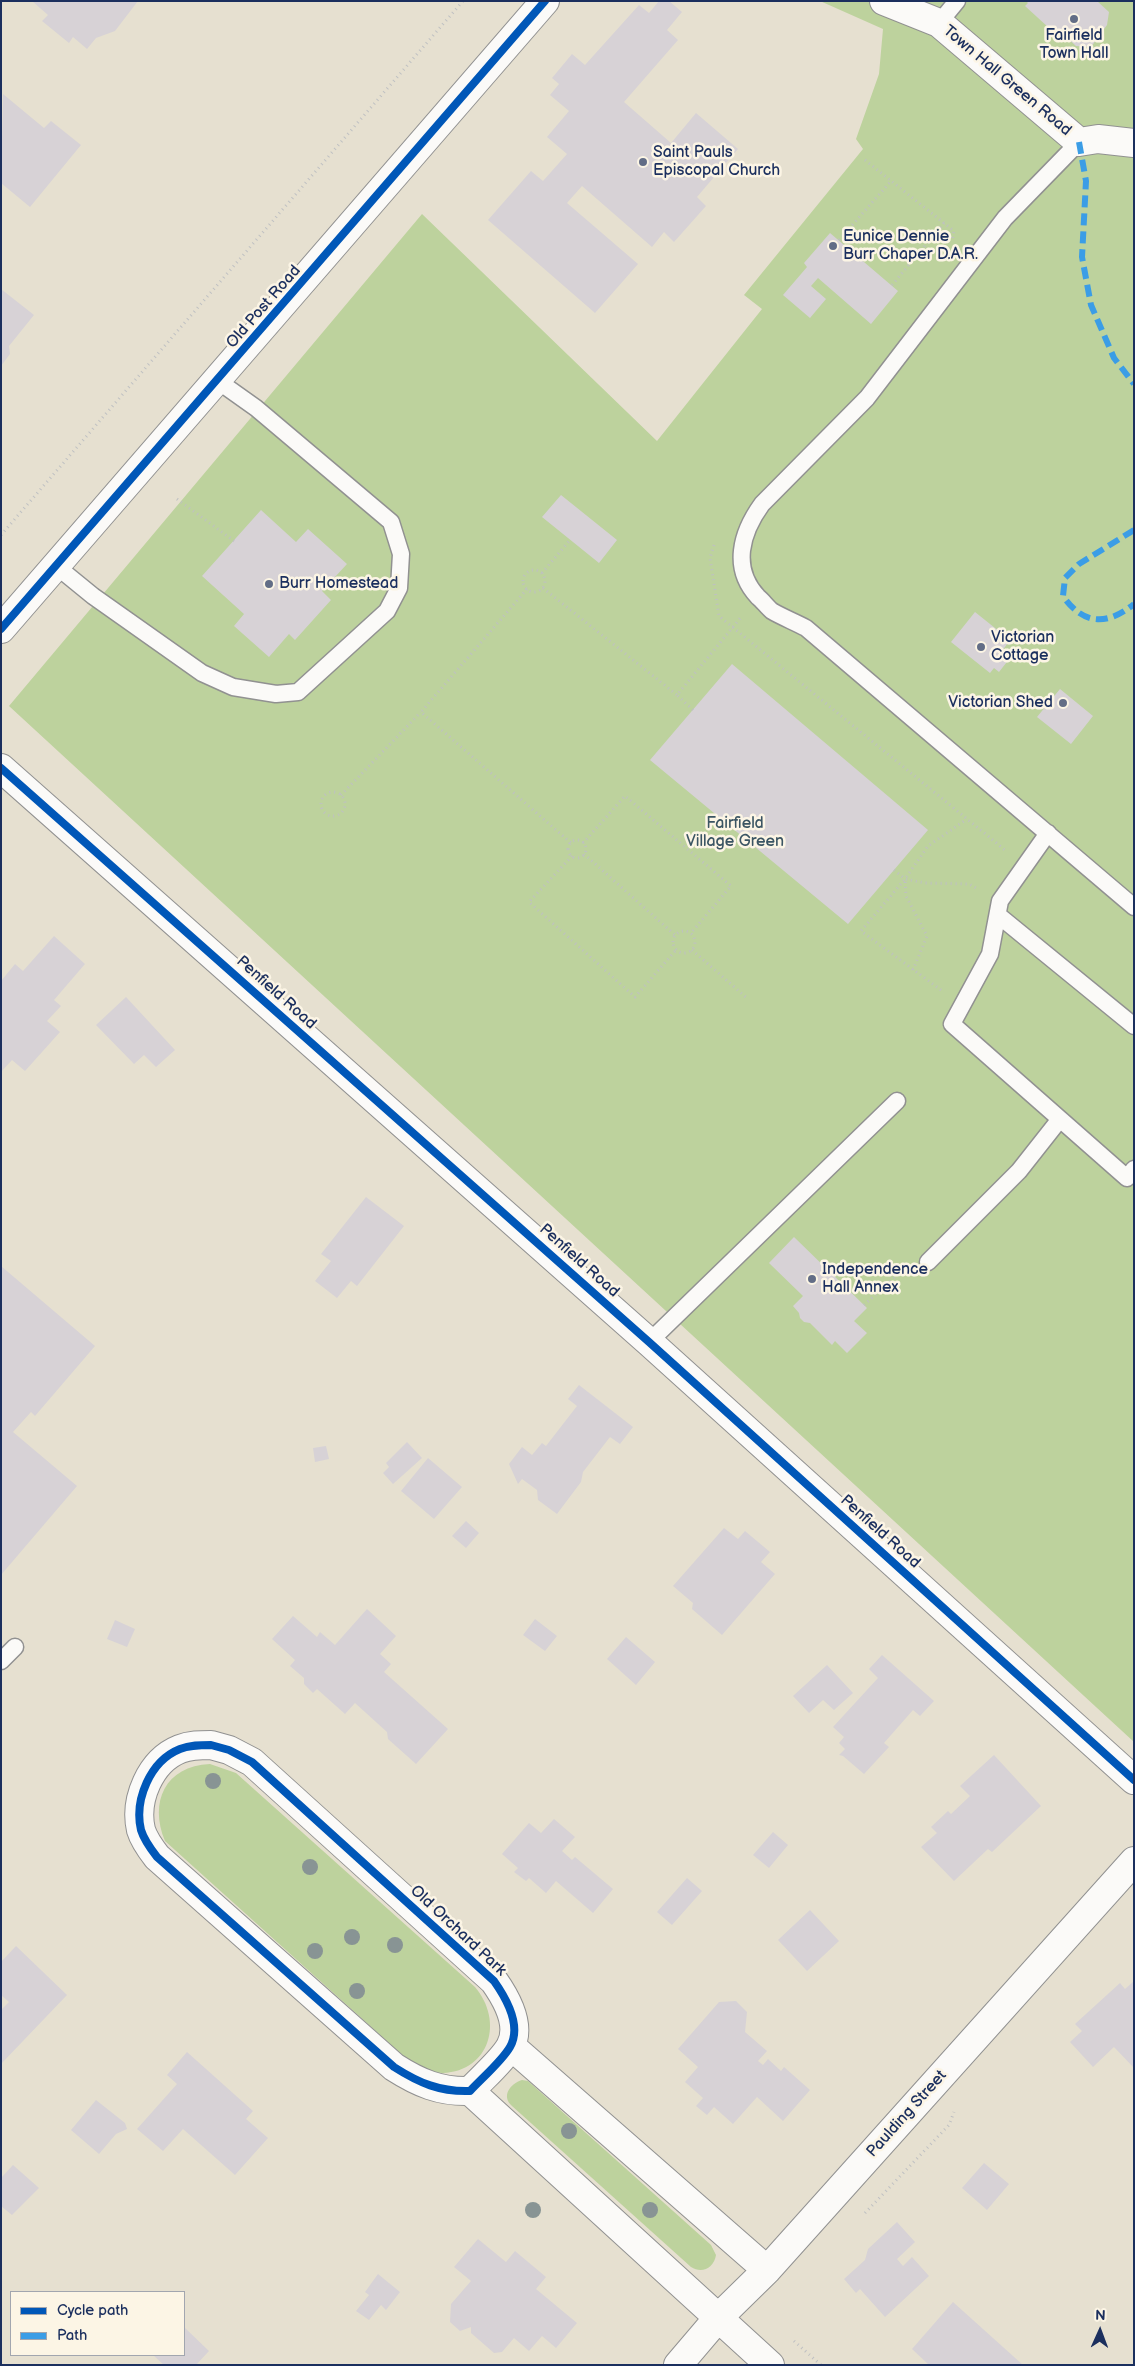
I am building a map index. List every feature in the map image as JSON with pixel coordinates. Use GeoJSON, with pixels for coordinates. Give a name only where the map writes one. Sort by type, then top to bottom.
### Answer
{"type":"FeatureCollection","features":[{"type":"Feature","properties":{"kind":"street","name":"Old Post Road"},"geometry":{"type":"LineString","coordinates":[[1,629],[545,1]]}},
{"type":"Feature","properties":{"kind":"street","name":"Town Hall Green Road"},"geometry":{"type":"LineString","coordinates":[[884,1],[939,23],[1079,142],[1098,139],[1134,143]]}},
{"type":"Feature","properties":{"kind":"street","name":"Penfield Road"},"geometry":{"type":"LineString","coordinates":[[1,768],[649,1342],[1134,1780]]}},
{"type":"Feature","properties":{"kind":"street","name":"Old Orchard Park"},"geometry":{"type":"LineString","coordinates":[[470,2091],[456,2092],[430,2087],[394,2067],[157,1857],[147,1844],[142,1831],[140,1802],[144,1788],[152,1773],[164,1759],[180,1749],[195,1746],[211,1746],[229,1750],[252,1762],[494,1982],[507,2000],[512,2014],[513,2031],[510,2046]]}},
{"type":"Feature","properties":{"kind":"street","name":"Paulding Street"},"geometry":{"type":"LineString","coordinates":[[678,2365],[718,2318],[767,2270],[1134,1861]]}},
{"type":"Feature","properties":{"kind":"street"},"geometry":{"type":"LineString","coordinates":[[767,2270],[510,2046],[470,2091],[770,2365]]}},
{"type":"Feature","properties":{"kind":"lane"},"geometry":{"type":"LineString","coordinates":[[939,23],[957,1]]}},
{"type":"Feature","properties":{"kind":"lane"},"geometry":{"type":"LineString","coordinates":[[1079,142],[1005,218],[867,398],[762,504],[750,520],[743,542],[742,564],[748,586],[770,610],[806,628],[1134,906]]}},
{"type":"Feature","properties":{"kind":"lane"},"geometry":{"type":"LineString","coordinates":[[55,565],[93,596],[202,673],[233,687],[276,694],[298,692],[387,611],[399,588],[400,580],[401,554],[392,522],[256,408],[218,380]]}},
{"type":"Feature","properties":{"kind":"lane"},"geometry":{"type":"LineString","coordinates":[[1048,833],[999,908],[990,954],[952,1024],[1127,1178],[1134,1169]]}},
{"type":"Feature","properties":{"kind":"lane"},"geometry":{"type":"LineString","coordinates":[[999,908],[1134,1026]]}},
{"type":"Feature","properties":{"kind":"lane"},"geometry":{"type":"LineString","coordinates":[[649,1342],[897,1100]]}},
{"type":"Feature","properties":{"kind":"lane"},"geometry":{"type":"LineString","coordinates":[[928,1262],[1019,1171],[1060,1119]]}},
{"type":"Feature","properties":{"kind":"lane"},"geometry":{"type":"LineString","coordinates":[[1,1661],[15,1647]]}},
{"type":"Feature","properties":{"kind":"path"},"geometry":{"type":"LineString","coordinates":[[1,535],[463,1]]}},
{"type":"Feature","properties":{"kind":"path"},"geometry":{"type":"LineString","coordinates":[[865,160],[954,231],[951,248]]}},
{"type":"Feature","properties":{"kind":"path"},"geometry":{"type":"LineString","coordinates":[[839,240],[892,180]]}},
{"type":"Feature","properties":{"kind":"path"},"geometry":{"type":"LineString","coordinates":[[892,285],[944,223]]}},
{"type":"Feature","properties":{"kind":"path"},"geometry":{"type":"LineString","coordinates":[[177,499],[234,540]]}},
{"type":"Feature","properties":{"kind":"path"},"geometry":{"type":"LineString","coordinates":[[542,573],[570,540]]}},
{"type":"Feature","properties":{"kind":"path"},"geometry":{"type":"LineString","coordinates":[[715,541],[710,558],[719,616],[1025,866]]}},
{"type":"Feature","properties":{"kind":"path"},"geometry":{"type":"LineString","coordinates":[[534,570],[542,573],[545,580],[543,588],[535,592],[527,589],[524,582],[526,574],[534,570]]}},
{"type":"Feature","properties":{"kind":"path"},"geometry":{"type":"LineString","coordinates":[[543,588],[677,695],[693,710]]}},
{"type":"Feature","properties":{"kind":"path"},"geometry":{"type":"LineString","coordinates":[[341,795],[421,712],[527,589]]}},
{"type":"Feature","properties":{"kind":"path"},"geometry":{"type":"LineString","coordinates":[[677,695],[758,596]]}},
{"type":"Feature","properties":{"kind":"path"},"geometry":{"type":"LineString","coordinates":[[421,712],[571,843]]}},
{"type":"Feature","properties":{"kind":"path"},"geometry":{"type":"LineString","coordinates":[[332,793],[341,795],[345,804],[342,812],[334,816],[325,813],[321,805],[324,797],[332,793]]}},
{"type":"Feature","properties":{"kind":"path"},"geometry":{"type":"LineString","coordinates":[[583,843],[625,796],[633,802],[732,886],[691,933]]}},
{"type":"Feature","properties":{"kind":"path"},"geometry":{"type":"LineString","coordinates":[[963,1004],[861,931],[905,879],[928,846],[967,819]]}},
{"type":"Feature","properties":{"kind":"path"},"geometry":{"type":"LineString","coordinates":[[572,856],[568,848],[571,843],[577,840],[583,843],[586,849],[584,854]]}},
{"type":"Feature","properties":{"kind":"path"},"geometry":{"type":"LineString","coordinates":[[572,856],[576,857],[584,854]]}},
{"type":"Feature","properties":{"kind":"path"},"geometry":{"type":"LineString","coordinates":[[584,854],[675,935]]}},
{"type":"Feature","properties":{"kind":"path"},"geometry":{"type":"LineString","coordinates":[[572,856],[529,902],[635,997],[676,950]]}},
{"type":"Feature","properties":{"kind":"path"},"geometry":{"type":"LineString","coordinates":[[894,870],[905,879],[925,883],[969,884],[999,908]]}},
{"type":"Feature","properties":{"kind":"path"},"geometry":{"type":"LineString","coordinates":[[905,879],[906,896],[927,936],[913,970]]}},
{"type":"Feature","properties":{"kind":"path"},"geometry":{"type":"LineString","coordinates":[[682,931],[691,933],[695,941],[692,950],[684,954],[676,950],[672,943],[675,935],[682,931]]}},
{"type":"Feature","properties":{"kind":"path"},"geometry":{"type":"LineString","coordinates":[[692,950],[748,1000]]}},
{"type":"Feature","properties":{"kind":"path"},"geometry":{"type":"LineString","coordinates":[[864,1305],[917,1256],[928,1262]]}},
{"type":"Feature","properties":{"kind":"path"},"geometry":{"type":"LineString","coordinates":[[787,2335],[821,2365]]}},
{"type":"Feature","properties":{"kind":"green space","name":"Fairfield Village Green"},"geometry":{"type":"Polygon","coordinates":[[[820,1],[1134,1],[1134,1742],[9,706],[422,214],[657,441],[762,309],[744,295],[863,149],[856,139],[879,74],[883,29],[820,1]]]}},
{"type":"Feature","properties":{"kind":"green space"},"geometry":{"type":"Polygon","coordinates":[[[210,1764],[236,1773],[475,1987],[484,2000],[489,2014],[490,2029],[488,2042],[472,2064],[459,2070],[438,2073],[410,2062],[165,1841],[160,1827],[159,1813],[160,1800],[165,1789],[172,1779],[182,1771],[194,1766],[210,1764]]]}},
{"type":"Feature","properties":{"kind":"green space"},"geometry":{"type":"Polygon","coordinates":[[[522,2080],[528,2081],[711,2245],[716,2255],[713,2263],[703,2270],[691,2267],[512,2106],[507,2098],[508,2091],[514,2084],[522,2080]]]}},
{"type":"Feature","properties":{"kind":"building"},"geometry":{"type":"Polygon","coordinates":[[[32,1],[138,1],[115,31],[96,38],[87,49],[73,37],[69,43],[42,21],[48,15],[32,1]]]}},
{"type":"Feature","properties":{"kind":"building","name":"Saint Pauls Episcopal Church"},"geometry":{"type":"Polygon","coordinates":[[[659,1],[669,1],[682,12],[667,30],[678,40],[624,102],[671,143],[696,113],[738,149],[697,197],[706,206],[674,242],[664,232],[652,247],[582,186],[567,203],[638,264],[595,313],[488,220],[531,171],[543,181],[567,154],[547,137],[569,111],[550,95],[559,84],[552,78],[572,54],[585,65],[639,5],[649,13],[659,1]]]}},
{"type":"Feature","properties":{"kind":"building","name":"Fairfield Town Hall"},"geometry":{"type":"Polygon","coordinates":[[[1026,1],[1097,1],[1109,12],[1107,25],[1091,47],[1076,46],[1063,34],[1060,38],[1025,6],[1028,3],[1026,1]]]}},
{"type":"Feature","properties":{"kind":"building"},"geometry":{"type":"Polygon","coordinates":[[[3,94],[44,128],[51,121],[81,145],[30,207],[1,183],[3,94]]]}},
{"type":"Feature","properties":{"kind":"building"},"geometry":{"type":"Polygon","coordinates":[[[830,233],[898,291],[871,324],[818,278],[811,286],[826,299],[810,318],[783,295],[807,267],[804,263],[830,233]]]}},
{"type":"Feature","properties":{"kind":"building"},"geometry":{"type":"Polygon","coordinates":[[[1,289],[34,315],[9,346],[10,354],[1,366],[1,289]]]}},
{"type":"Feature","properties":{"kind":"building"},"geometry":{"type":"Polygon","coordinates":[[[561,495],[617,540],[599,563],[542,517],[561,495]]]}},
{"type":"Feature","properties":{"kind":"building","name":"Burr Homestead"},"geometry":{"type":"Polygon","coordinates":[[[261,510],[296,542],[308,529],[347,564],[322,591],[331,600],[295,640],[289,634],[269,657],[234,626],[244,614],[202,576],[261,510]]]}},
{"type":"Feature","properties":{"kind":"building","name":"Victorian Cottage"},"geometry":{"type":"Polygon","coordinates":[[[975,612],[1010,640],[1002,651],[1010,658],[999,672],[994,668],[990,673],[951,642],[975,612]]]}},
{"type":"Feature","properties":{"kind":"building"},"geometry":{"type":"Polygon","coordinates":[[[732,664],[928,830],[848,924],[650,760],[732,664]]]}},
{"type":"Feature","properties":{"kind":"building","name":"Victorian Shed"},"geometry":{"type":"Polygon","coordinates":[[[1060,689],[1093,716],[1071,744],[1037,717],[1060,689]]]}},
{"type":"Feature","properties":{"kind":"building"},"geometry":{"type":"Polygon","coordinates":[[[54,936],[85,964],[54,1000],[61,1006],[47,1021],[60,1032],[25,1071],[12,1060],[1,1072],[1,981],[15,964],[23,971],[54,936]]]}},
{"type":"Feature","properties":{"kind":"building"},"geometry":{"type":"Polygon","coordinates":[[[126,997],[175,1050],[156,1067],[144,1055],[134,1064],[96,1025],[126,997]]]}},
{"type":"Feature","properties":{"kind":"building"},"geometry":{"type":"Polygon","coordinates":[[[366,1197],[404,1226],[357,1286],[351,1281],[337,1298],[315,1281],[331,1261],[321,1254],[366,1197]]]}},
{"type":"Feature","properties":{"kind":"building","name":"Independence Hall Annex"},"geometry":{"type":"Polygon","coordinates":[[[794,1237],[867,1308],[854,1321],[867,1333],[847,1353],[835,1341],[832,1345],[810,1323],[804,1322],[800,1318],[799,1313],[793,1306],[803,1296],[769,1263],[794,1237]]]}},
{"type":"Feature","properties":{"kind":"building"},"geometry":{"type":"Polygon","coordinates":[[[1,1266],[95,1346],[35,1416],[31,1412],[13,1432],[77,1486],[1,1575],[1,1266]]]}},
{"type":"Feature","properties":{"kind":"building"},"geometry":{"type":"Polygon","coordinates":[[[579,1385],[633,1427],[620,1444],[610,1437],[583,1472],[581,1482],[557,1514],[538,1500],[537,1490],[522,1479],[518,1484],[509,1464],[522,1447],[532,1455],[542,1443],[546,1446],[577,1406],[568,1399],[579,1385]]]}},
{"type":"Feature","properties":{"kind":"building"},"geometry":{"type":"Polygon","coordinates":[[[407,1442],[422,1458],[393,1484],[383,1473],[389,1467],[386,1463],[407,1442]]]}},
{"type":"Feature","properties":{"kind":"building"},"geometry":{"type":"Polygon","coordinates":[[[326,1446],[329,1459],[315,1462],[313,1448],[326,1446]]]}},
{"type":"Feature","properties":{"kind":"building"},"geometry":{"type":"Polygon","coordinates":[[[428,1458],[462,1487],[434,1519],[401,1491],[428,1458]]]}},
{"type":"Feature","properties":{"kind":"building"},"geometry":{"type":"Polygon","coordinates":[[[466,1521],[479,1533],[466,1548],[452,1536],[466,1521]]]}},
{"type":"Feature","properties":{"kind":"building"},"geometry":{"type":"Polygon","coordinates":[[[724,1528],[738,1539],[745,1531],[770,1552],[761,1562],[775,1574],[722,1635],[692,1609],[693,1603],[673,1586],[724,1528]]]}},
{"type":"Feature","properties":{"kind":"building"},"geometry":{"type":"Polygon","coordinates":[[[367,1609],[396,1636],[380,1654],[391,1664],[384,1672],[448,1729],[416,1764],[388,1739],[387,1732],[355,1703],[345,1714],[317,1689],[313,1693],[304,1684],[304,1678],[290,1666],[295,1660],[272,1639],[293,1616],[317,1637],[320,1632],[335,1645],[367,1609]]]}},
{"type":"Feature","properties":{"kind":"building"},"geometry":{"type":"Polygon","coordinates":[[[535,1619],[557,1636],[545,1651],[523,1635],[535,1619]]]}},
{"type":"Feature","properties":{"kind":"building"},"geometry":{"type":"Polygon","coordinates":[[[115,1620],[135,1629],[127,1647],[107,1639],[115,1620]]]}},
{"type":"Feature","properties":{"kind":"building"},"geometry":{"type":"Polygon","coordinates":[[[626,1637],[655,1662],[636,1685],[607,1659],[626,1637]]]}},
{"type":"Feature","properties":{"kind":"building"},"geometry":{"type":"Polygon","coordinates":[[[882,1655],[934,1701],[920,1716],[913,1710],[884,1743],[889,1747],[864,1774],[843,1756],[839,1755],[845,1749],[839,1743],[844,1737],[833,1727],[878,1678],[869,1669],[882,1655]]]}},
{"type":"Feature","properties":{"kind":"building"},"geometry":{"type":"Polygon","coordinates":[[[827,1665],[853,1693],[834,1710],[823,1700],[809,1713],[793,1696],[827,1665]]]}},
{"type":"Feature","properties":{"kind":"building"},"geometry":{"type":"Polygon","coordinates":[[[994,1755],[1041,1806],[992,1852],[988,1849],[954,1881],[921,1847],[937,1833],[931,1827],[948,1811],[951,1814],[970,1796],[960,1786],[994,1755]]]}},
{"type":"Feature","properties":{"kind":"building"},"geometry":{"type":"Polygon","coordinates":[[[554,1819],[575,1837],[562,1851],[572,1860],[575,1857],[613,1889],[593,1913],[556,1881],[546,1893],[529,1878],[526,1881],[514,1872],[518,1868],[502,1854],[529,1823],[541,1833],[554,1819]]]}},
{"type":"Feature","properties":{"kind":"building"},"geometry":{"type":"Polygon","coordinates":[[[773,1832],[788,1845],[769,1868],[753,1855],[773,1832]]]}},
{"type":"Feature","properties":{"kind":"building"},"geometry":{"type":"Polygon","coordinates":[[[687,1878],[702,1891],[672,1925],[657,1912],[687,1878]]]}},
{"type":"Feature","properties":{"kind":"building"},"geometry":{"type":"Polygon","coordinates":[[[810,1910],[839,1941],[807,1971],[778,1940],[810,1910]]]}},
{"type":"Feature","properties":{"kind":"building"},"geometry":{"type":"Polygon","coordinates":[[[16,1946],[67,1995],[1,2064],[1,2010],[9,2002],[1,1995],[1,1962],[16,1946]]]}},
{"type":"Feature","properties":{"kind":"building"},"geometry":{"type":"Polygon","coordinates":[[[1134,1981],[1134,2068],[1114,2047],[1093,2067],[1070,2042],[1082,2031],[1075,2024],[1120,1983],[1125,1989],[1134,1981]]]}},
{"type":"Feature","properties":{"kind":"building"},"geometry":{"type":"Polygon","coordinates":[[[736,2001],[747,2012],[745,2032],[767,2051],[758,2061],[763,2065],[768,2059],[781,2071],[784,2067],[810,2090],[783,2121],[757,2097],[733,2124],[714,2107],[707,2115],[696,2106],[703,2098],[685,2082],[698,2067],[678,2049],[719,2002],[736,2001]]]}},
{"type":"Feature","properties":{"kind":"building"},"geometry":{"type":"Polygon","coordinates":[[[187,2052],[253,2111],[246,2119],[268,2138],[235,2175],[183,2129],[163,2151],[137,2129],[177,2084],[167,2075],[187,2052]]]}},
{"type":"Feature","properties":{"kind":"building"},"geometry":{"type":"Polygon","coordinates":[[[96,2100],[125,2123],[127,2129],[116,2134],[99,2154],[71,2130],[96,2100]]]}},
{"type":"Feature","properties":{"kind":"building"},"geometry":{"type":"Polygon","coordinates":[[[984,2163],[1009,2184],[987,2210],[962,2188],[984,2163]]]}},
{"type":"Feature","properties":{"kind":"building"},"geometry":{"type":"Polygon","coordinates":[[[13,2165],[39,2188],[12,2215],[1,2206],[1,2178],[13,2165]]]}},
{"type":"Feature","properties":{"kind":"building"},"geometry":{"type":"Polygon","coordinates":[[[897,2222],[915,2242],[897,2259],[903,2266],[912,2257],[929,2276],[885,2317],[860,2289],[856,2293],[844,2279],[865,2260],[868,2249],[897,2222]]]}},
{"type":"Feature","properties":{"kind":"building"},"geometry":{"type":"Polygon","coordinates":[[[478,2239],[506,2262],[515,2251],[546,2277],[536,2289],[577,2323],[556,2348],[542,2336],[529,2351],[514,2338],[502,2352],[494,2353],[471,2333],[471,2327],[460,2331],[450,2322],[451,2304],[471,2281],[454,2267],[478,2239]]]}},
{"type":"Feature","properties":{"kind":"building"},"geometry":{"type":"Polygon","coordinates":[[[378,2274],[400,2292],[386,2310],[381,2305],[369,2320],[356,2311],[369,2295],[365,2292],[378,2274]]]}},
{"type":"Feature","properties":{"kind":"building"},"geometry":{"type":"Polygon","coordinates":[[[953,2302],[1023,2365],[929,2365],[912,2349],[953,2302]]]}},
{"type":"Feature","properties":{"kind":"building"},"geometry":{"type":"Polygon","coordinates":[[[185,2328],[209,2351],[196,2365],[164,2365],[154,2356],[185,2356],[185,2328]]]}},
{"type":"Feature","properties":{"kind":"marked path"},"geometry":{"type":"LineString","coordinates":[[1079,142],[1086,181],[1082,257],[1091,305],[1114,358],[1134,384]]}},
{"type":"Feature","properties":{"kind":"marked path"},"geometry":{"type":"LineString","coordinates":[[1134,530],[1079,564],[1065,578],[1063,596],[1079,613],[1096,619],[1114,616],[1134,604]]}},
{"type":"Feature","properties":{"kind":"cycle path"},"geometry":{"type":"LineString","coordinates":[[1,629],[545,1]]}},
{"type":"Feature","properties":{"kind":"cycle path"},"geometry":{"type":"LineString","coordinates":[[1,768],[649,1342],[1134,1780]]}},
{"type":"Feature","properties":{"kind":"cycle path"},"geometry":{"type":"LineString","coordinates":[[211,1745],[229,1750],[252,1762],[494,1981],[508,2004],[511,2013],[514,2030],[513,2039],[502,2058],[470,2091],[439,2088],[412,2078],[394,2067],[157,1857],[142,1834],[139,1818],[142,1794],[147,1783],[160,1762],[169,1755],[191,1746],[211,1745]]}},
{"type":"Feature","properties":{"kind":"place","name":"Fairfield Town Hall"},"geometry":{"type":"Point","coordinates":[1074,19]}},
{"type":"Feature","properties":{"kind":"place","name":"Saint Pauls Episcopal Church"},"geometry":{"type":"Point","coordinates":[643,162]}},
{"type":"Feature","properties":{"kind":"place","name":"Eunice Dennie Burr Chaper D.A.R."},"geometry":{"type":"Point","coordinates":[833,246]}},
{"type":"Feature","properties":{"kind":"place","name":"Burr Homestead"},"geometry":{"type":"Point","coordinates":[269,584]}},
{"type":"Feature","properties":{"kind":"place","name":"Victorian Cottage"},"geometry":{"type":"Point","coordinates":[981,647]}},
{"type":"Feature","properties":{"kind":"place","name":"Victorian Shed"},"geometry":{"type":"Point","coordinates":[1063,703]}},
{"type":"Feature","properties":{"kind":"place","name":"Independence Hall Annex"},"geometry":{"type":"Point","coordinates":[812,1279]}}]}
